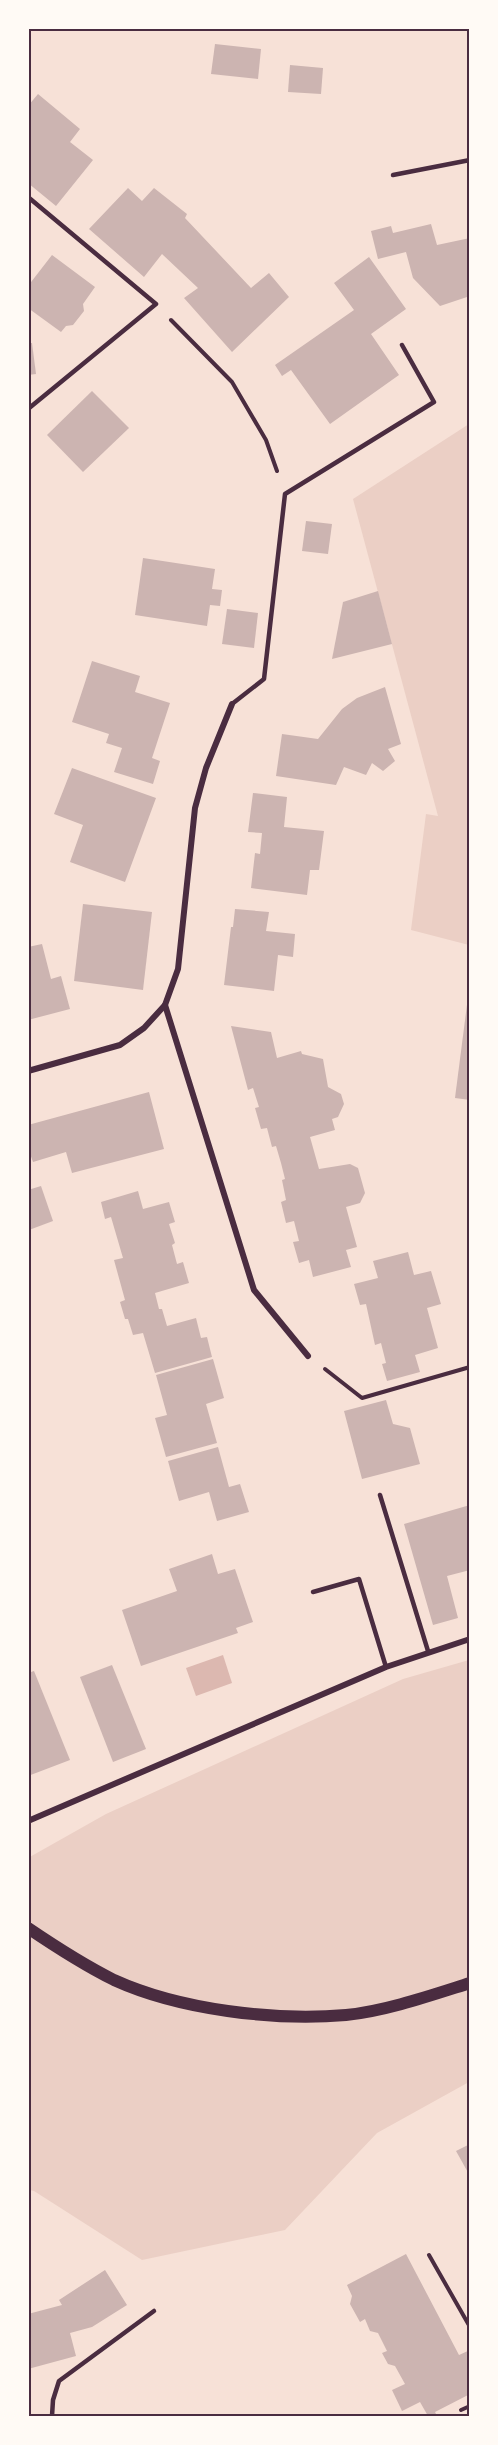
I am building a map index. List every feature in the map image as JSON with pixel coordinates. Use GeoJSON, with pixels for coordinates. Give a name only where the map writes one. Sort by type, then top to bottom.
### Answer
{"type":"FeatureCollection","features":[{"type":"Feature","properties":{"kind":"main road"},"geometry":{"type":"LineString","coordinates":[[28,1928],[69,1956],[116,1980],[168,1998],[223,2011],[281,2016],[347,2015],[419,1999],[470,1983]]}},
{"type":"Feature","properties":{"kind":"street"},"geometry":{"type":"LineString","coordinates":[[28,1071],[120,1045],[144,1028],[165,1005],[178,969],[195,808],[206,768],[232,704]]}},
{"type":"Feature","properties":{"kind":"street"},"geometry":{"type":"LineString","coordinates":[[165,1005],[254,1290],[308,1356]]}},
{"type":"Feature","properties":{"kind":"street"},"geometry":{"type":"LineString","coordinates":[[28,1821],[386,1667],[428,1651],[470,1639]]}},
{"type":"Feature","properties":{"kind":"lane"},"geometry":{"type":"LineString","coordinates":[[393,175],[470,160]]}},
{"type":"Feature","properties":{"kind":"lane"},"geometry":{"type":"LineString","coordinates":[[28,197],[156,304],[28,409]]}},
{"type":"Feature","properties":{"kind":"lane"},"geometry":{"type":"LineString","coordinates":[[232,704],[264,680],[285,494],[435,402],[402,345]]}},
{"type":"Feature","properties":{"kind":"lane"},"geometry":{"type":"LineString","coordinates":[[380,1495],[428,1651]]}},
{"type":"Feature","properties":{"kind":"lane"},"geometry":{"type":"LineString","coordinates":[[313,1592],[359,1579],[386,1667]]}},
{"type":"Feature","properties":{"kind":"lane"},"geometry":{"type":"LineString","coordinates":[[52,2416],[52,2400],[59,2381],[154,2311]]}},
{"type":"Feature","properties":{"kind":"path"},"geometry":{"type":"LineString","coordinates":[[156,304],[232,382],[266,440],[285,494]]}},
{"type":"Feature","properties":{"kind":"path"},"geometry":{"type":"LineString","coordinates":[[308,1356],[362,1398],[470,1367]]}},
{"type":"Feature","properties":{"kind":"path"},"geometry":{"type":"LineString","coordinates":[[429,2255],[470,2327]]}},
{"type":"Feature","properties":{"kind":"path"},"geometry":{"type":"LineString","coordinates":[[461,2410],[470,2406]]}},
{"type":"Feature","properties":{"kind":"shaded area"},"geometry":{"type":"Polygon","coordinates":[[[469,424],[469,945],[411,930],[426,814],[438,816],[353,499],[469,424]]]}},
{"type":"Feature","properties":{"kind":"shaded area"},"geometry":{"type":"Polygon","coordinates":[[[223,1655],[232,1683],[196,1696],[186,1668],[223,1655]]]}},
{"type":"Feature","properties":{"kind":"shaded area"},"geometry":{"type":"Polygon","coordinates":[[[469,1660],[469,2082],[377,2133],[285,2230],[142,2260],[29,2190],[28,1858],[106,1814],[403,1679],[469,1660]]]}},
{"type":"Feature","properties":{"kind":"building"},"geometry":{"type":"Polygon","coordinates":[[[215,44],[261,49],[258,79],[211,74],[215,44]]]}},
{"type":"Feature","properties":{"kind":"building"},"geometry":{"type":"Polygon","coordinates":[[[290,65],[323,68],[321,94],[288,92],[290,65]]]}},
{"type":"Feature","properties":{"kind":"building"},"geometry":{"type":"Polygon","coordinates":[[[38,94],[80,129],[70,142],[93,160],[56,206],[28,183],[28,106],[38,94]]]}},
{"type":"Feature","properties":{"kind":"building"},"geometry":{"type":"Polygon","coordinates":[[[128,188],[142,201],[154,188],[187,214],[185,218],[251,288],[269,273],[289,297],[232,352],[184,298],[198,288],[162,254],[144,277],[89,229],[128,188]]]}},
{"type":"Feature","properties":{"kind":"building"},"geometry":{"type":"Polygon","coordinates":[[[431,224],[437,245],[470,238],[470,296],[440,306],[413,278],[406,252],[378,259],[371,231],[391,226],[393,233],[431,224]]]}},
{"type":"Feature","properties":{"kind":"building"},"geometry":{"type":"Polygon","coordinates":[[[52,255],[95,287],[83,304],[84,311],[73,325],[66,326],[61,332],[28,308],[28,286],[52,255]]]}},
{"type":"Feature","properties":{"kind":"building"},"geometry":{"type":"Polygon","coordinates":[[[369,257],[406,309],[371,334],[399,375],[330,424],[291,370],[282,376],[275,365],[354,310],[334,283],[369,257]]]}},
{"type":"Feature","properties":{"kind":"building"},"geometry":{"type":"Polygon","coordinates":[[[28,343],[32,343],[36,374],[28,375],[28,343]]]}},
{"type":"Feature","properties":{"kind":"building"},"geometry":{"type":"Polygon","coordinates":[[[92,391],[129,428],[83,472],[47,435],[92,391]]]}},
{"type":"Feature","properties":{"kind":"building"},"geometry":{"type":"Polygon","coordinates":[[[306,521],[332,524],[328,554],[302,551],[306,521]]]}},
{"type":"Feature","properties":{"kind":"building"},"geometry":{"type":"Polygon","coordinates":[[[143,558],[215,569],[212,589],[222,590],[220,606],[210,605],[207,626],[135,615],[143,558]]]}},
{"type":"Feature","properties":{"kind":"building"},"geometry":{"type":"Polygon","coordinates":[[[378,591],[392,644],[332,659],[343,602],[378,591]]]}},
{"type":"Feature","properties":{"kind":"building"},"geometry":{"type":"Polygon","coordinates":[[[227,609],[258,613],[254,648],[222,644],[227,609]]]}},
{"type":"Feature","properties":{"kind":"building"},"geometry":{"type":"Polygon","coordinates":[[[92,661],[140,676],[135,692],[170,703],[152,758],[160,761],[153,784],[114,772],[122,748],[106,743],[109,734],[72,722],[92,661]]]}},
{"type":"Feature","properties":{"kind":"building"},"geometry":{"type":"Polygon","coordinates":[[[385,687],[401,744],[388,749],[395,761],[383,771],[372,763],[366,775],[344,767],[336,785],[276,776],[282,734],[318,739],[342,709],[357,698],[385,687]]]}},
{"type":"Feature","properties":{"kind":"building"},"geometry":{"type":"Polygon","coordinates":[[[72,768],[156,798],[125,882],[70,862],[83,825],[54,814],[72,768]]]}},
{"type":"Feature","properties":{"kind":"building"},"geometry":{"type":"Polygon","coordinates":[[[253,793],[287,797],[284,827],[324,831],[319,870],[310,870],[307,895],[251,888],[255,853],[260,854],[262,833],[248,832],[253,793]]]}},
{"type":"Feature","properties":{"kind":"building"},"geometry":{"type":"Polygon","coordinates":[[[83,904],[152,912],[143,990],[74,981],[83,904]]]}},
{"type":"Feature","properties":{"kind":"building"},"geometry":{"type":"Polygon","coordinates":[[[235,909],[269,912],[266,931],[295,934],[293,957],[278,955],[274,991],[224,985],[235,909]]]}},
{"type":"Feature","properties":{"kind":"building"},"geometry":{"type":"Polygon","coordinates":[[[42,944],[51,979],[61,976],[70,1009],[28,1020],[28,947],[42,944]]]}},
{"type":"Feature","properties":{"kind":"building"},"geometry":{"type":"Polygon","coordinates":[[[468,997],[470,997],[470,1100],[455,1098],[468,997]]]}},
{"type":"Feature","properties":{"kind":"building"},"geometry":{"type":"Polygon","coordinates":[[[231,1026],[271,1032],[277,1058],[301,1051],[302,1054],[323,1059],[328,1087],[341,1094],[344,1104],[338,1117],[332,1119],[335,1130],[310,1137],[319,1169],[350,1164],[358,1168],[365,1193],[360,1203],[346,1207],[357,1247],[346,1250],[351,1267],[313,1277],[309,1260],[299,1263],[293,1242],[299,1241],[294,1221],[286,1223],[281,1202],[286,1200],[282,1180],[285,1179],[281,1163],[276,1146],[272,1147],[267,1128],[261,1129],[255,1108],[259,1107],[253,1088],[248,1090],[231,1026]]]}},
{"type":"Feature","properties":{"kind":"building"},"geometry":{"type":"Polygon","coordinates":[[[149,1092],[164,1149],[72,1173],[66,1152],[33,1162],[28,1148],[28,1125],[149,1092]]]}},
{"type":"Feature","properties":{"kind":"building"},"geometry":{"type":"Polygon","coordinates":[[[41,1186],[53,1221],[29,1230],[28,1190],[41,1186]]]}},
{"type":"Feature","properties":{"kind":"building"},"geometry":{"type":"Polygon","coordinates":[[[138,1191],[143,1209],[169,1202],[175,1222],[169,1224],[175,1243],[172,1245],[177,1264],[183,1262],[189,1283],[155,1293],[159,1309],[162,1309],[167,1326],[196,1318],[201,1338],[207,1337],[212,1357],[155,1373],[143,1333],[133,1335],[128,1319],[125,1319],[120,1302],[125,1300],[114,1260],[123,1258],[111,1217],[105,1219],[101,1202],[138,1191]]]}},
{"type":"Feature","properties":{"kind":"building"},"geometry":{"type":"Polygon","coordinates":[[[408,1252],[414,1275],[431,1271],[441,1304],[427,1308],[438,1348],[415,1355],[420,1372],[387,1381],[382,1364],[386,1363],[381,1343],[375,1345],[366,1304],[360,1305],[354,1284],[378,1278],[373,1261],[408,1252]]]}},
{"type":"Feature","properties":{"kind":"building"},"geometry":{"type":"Polygon","coordinates":[[[213,1359],[224,1398],[206,1404],[217,1443],[166,1457],[155,1418],[167,1415],[156,1375],[213,1359]]]}},
{"type":"Feature","properties":{"kind":"building"},"geometry":{"type":"Polygon","coordinates":[[[386,1400],[393,1424],[410,1428],[420,1464],[362,1479],[344,1411],[386,1400]]]}},
{"type":"Feature","properties":{"kind":"building"},"geometry":{"type":"Polygon","coordinates":[[[218,1447],[229,1487],[240,1484],[249,1512],[217,1521],[209,1492],[179,1501],[168,1461],[218,1447]]]}},
{"type":"Feature","properties":{"kind":"building"},"geometry":{"type":"Polygon","coordinates":[[[470,1505],[470,1570],[447,1576],[458,1618],[433,1625],[404,1524],[470,1505]]]}},
{"type":"Feature","properties":{"kind":"building"},"geometry":{"type":"Polygon","coordinates":[[[212,1554],[218,1574],[235,1569],[253,1622],[236,1628],[238,1633],[141,1666],[122,1610],[177,1591],[169,1569],[212,1554]]]}},
{"type":"Feature","properties":{"kind":"building"},"geometry":{"type":"Polygon","coordinates":[[[112,1665],[146,1749],[113,1762],[80,1677],[112,1665]]]}},
{"type":"Feature","properties":{"kind":"building"},"geometry":{"type":"Polygon","coordinates":[[[34,1671],[70,1760],[28,1776],[28,1673],[34,1671]]]}},
{"type":"Feature","properties":{"kind":"building"},"geometry":{"type":"Polygon","coordinates":[[[470,2144],[470,2176],[456,2151],[470,2144]]]}},
{"type":"Feature","properties":{"kind":"building"},"geometry":{"type":"Polygon","coordinates":[[[406,2254],[459,2355],[470,2350],[470,2394],[435,2412],[437,2416],[428,2416],[420,2402],[402,2411],[392,2390],[405,2384],[395,2366],[388,2364],[382,2353],[387,2351],[378,2333],[370,2331],[365,2319],[360,2322],[350,2304],[352,2296],[347,2285],[406,2254]]]}},
{"type":"Feature","properties":{"kind":"building"},"geometry":{"type":"Polygon","coordinates":[[[105,2270],[127,2305],[92,2327],[70,2333],[76,2356],[28,2369],[28,2314],[62,2305],[59,2300],[105,2270]]]}}]}
